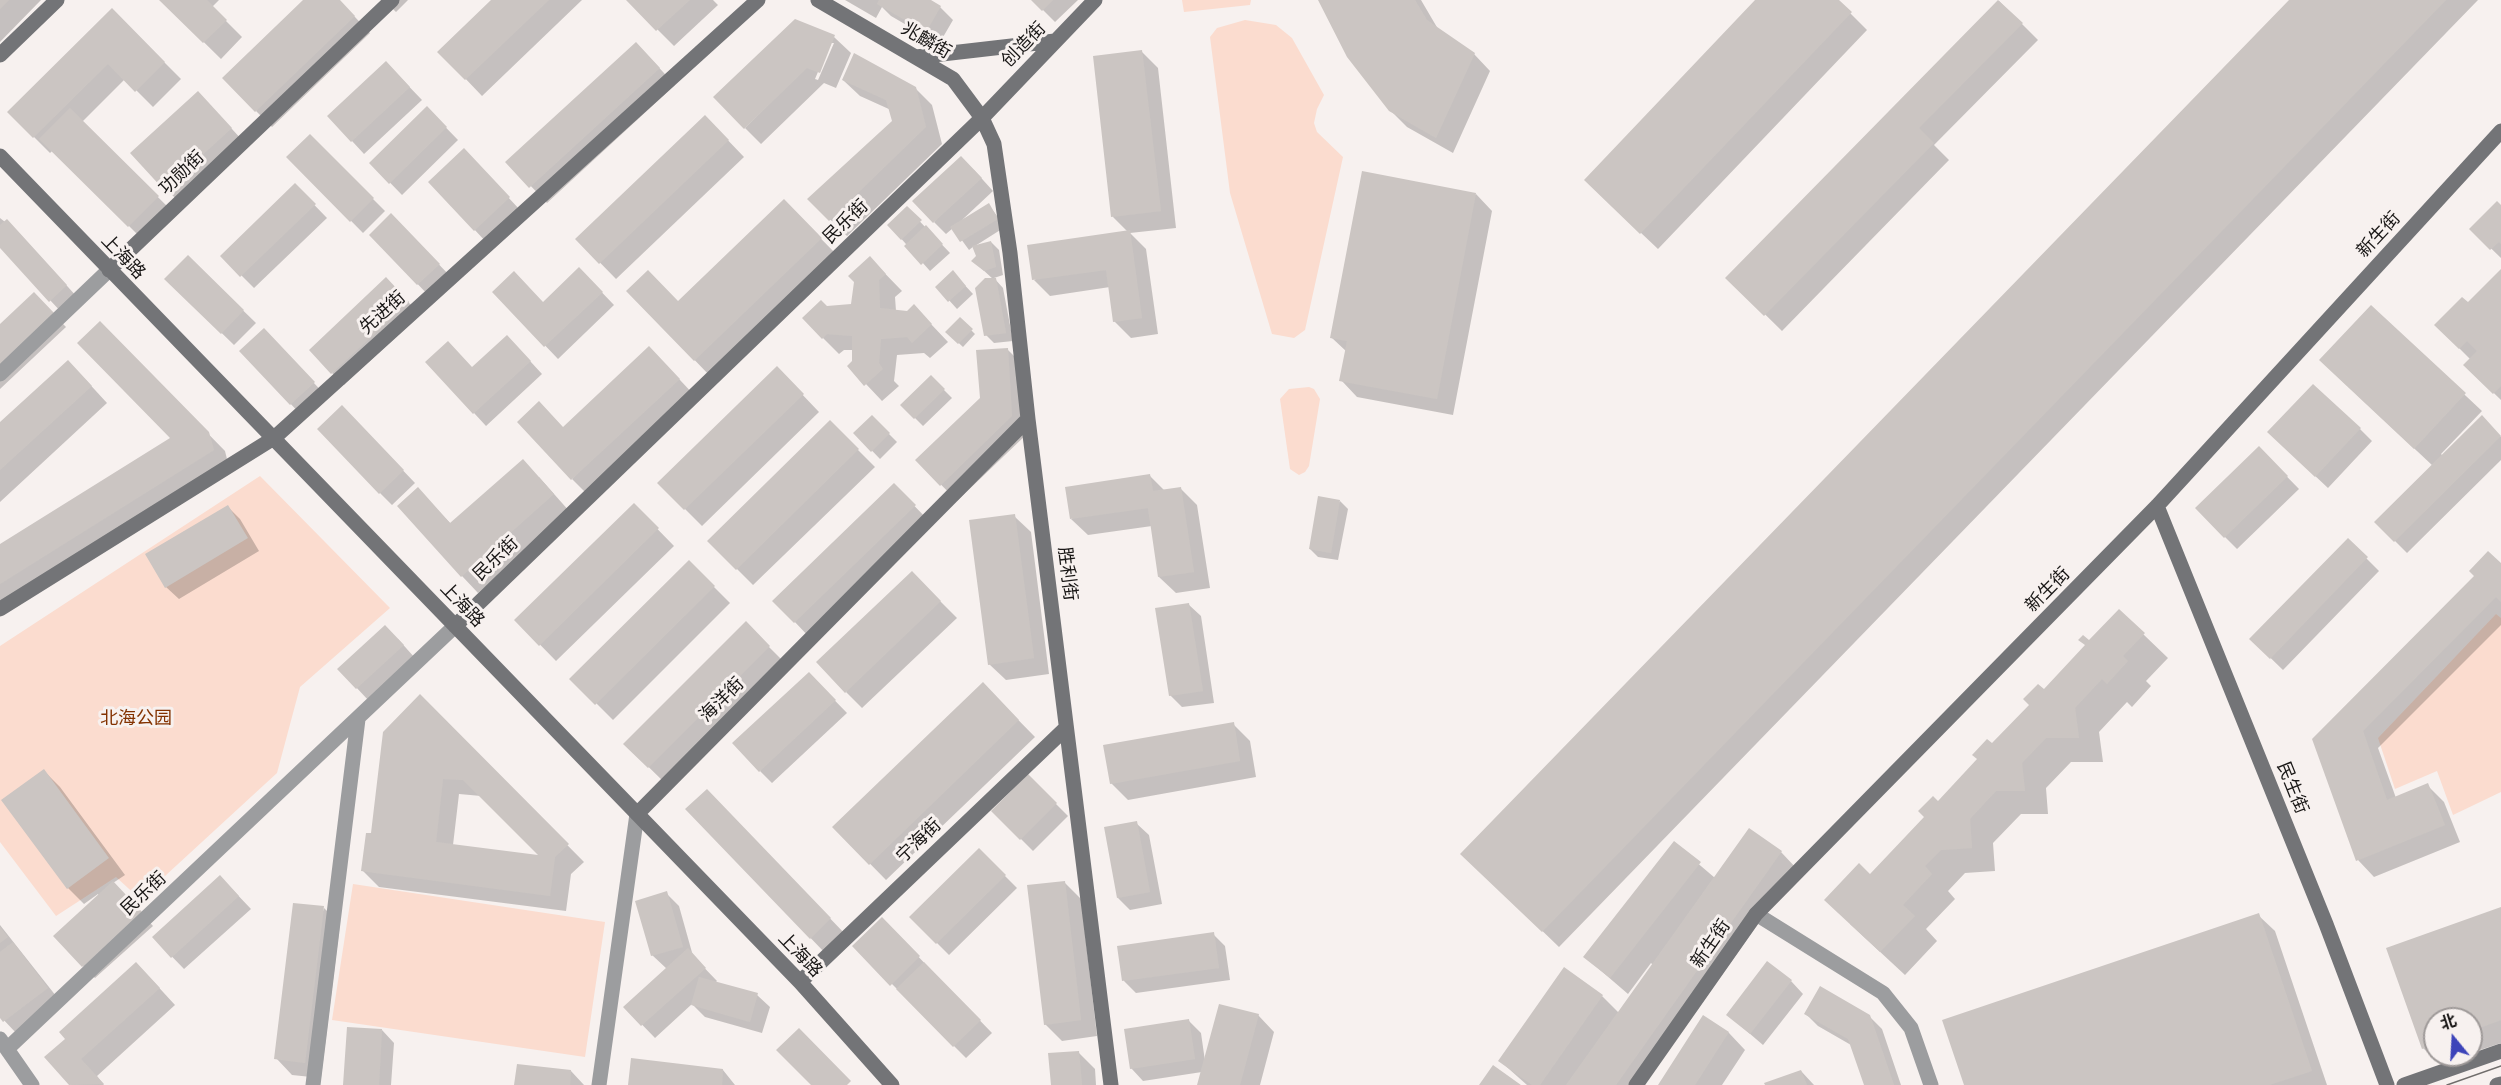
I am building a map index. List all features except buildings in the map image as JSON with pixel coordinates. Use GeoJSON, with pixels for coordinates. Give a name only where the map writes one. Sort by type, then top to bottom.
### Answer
{"type":"FeatureCollection","features":[{"type":"Feature","properties":{"kind":"street"},"geometry":{"type":"LineString","coordinates":[[0,55],[57,0]]}},
{"type":"Feature","properties":{"kind":"street","name":"功勋街"},"geometry":{"type":"LineString","coordinates":[[0,374],[392,0]]}},
{"type":"Feature","properties":{"kind":"street","name":"先进街"},"geometry":{"type":"LineString","coordinates":[[0,609],[274,438],[758,0]]}},
{"type":"Feature","properties":{"kind":"street","name":"兆麟街"},"geometry":{"type":"LineString","coordinates":[[818,0],[952,79]]}},
{"type":"Feature","properties":{"kind":"street","name":"创造街"},"geometry":{"type":"LineString","coordinates":[[982,118],[1095,0]]}},
{"type":"Feature","properties":{"kind":"street"},"geometry":{"type":"LineString","coordinates":[[916,57],[1055,42]]}},
{"type":"Feature","properties":{"kind":"street","name":"胜利街"},"geometry":{"type":"LineString","coordinates":[[952,79],[982,118],[994,144],[1010,253],[1028,419],[1111,1085]]}},
{"type":"Feature","properties":{"kind":"street","name":"民乐街"},"geometry":{"type":"LineString","coordinates":[[4,1044],[358,719],[982,118]]}},
{"type":"Feature","properties":{"kind":"street","name":"新生街"},"geometry":{"type":"LineString","coordinates":[[1636,1085],[1756,914],[2157,506],[2501,131]]}},
{"type":"Feature","properties":{"kind":"street","name":"上海路"},"geometry":{"type":"LineString","coordinates":[[0,156],[800,982],[892,1085]]}},
{"type":"Feature","properties":{"kind":"street","name":"海洋街"},"geometry":{"type":"LineString","coordinates":[[637,814],[1028,419]]}},
{"type":"Feature","properties":{"kind":"street","name":"民生街"},"geometry":{"type":"LineString","coordinates":[[2157,506],[2326,924],[2387,1085]]}},
{"type":"Feature","properties":{"kind":"street"},"geometry":{"type":"LineString","coordinates":[[313,1085],[358,719]]}},
{"type":"Feature","properties":{"kind":"street","name":"宁海街"},"geometry":{"type":"LineString","coordinates":[[800,982],[1066,728]]}},
{"type":"Feature","properties":{"kind":"street"},"geometry":{"type":"LineString","coordinates":[[599,1085],[637,814]]}},
{"type":"Feature","properties":{"kind":"street"},"geometry":{"type":"LineString","coordinates":[[1756,914],[1884,993],[1911,1028],[1931,1085]]}},
{"type":"Feature","properties":{"kind":"street"},"geometry":{"type":"LineString","coordinates":[[4,1044],[32,1085]]}},
{"type":"Feature","properties":{"kind":"street"},"geometry":{"type":"LineString","coordinates":[[2404,1085],[2501,1051]]}},
{"type":"Feature","properties":{"kind":"green space"},"geometry":{"type":"Polygon","coordinates":[[[1182,0],[1251,0],[1250,5],[1184,12],[1182,0]]]}},
{"type":"Feature","properties":{"kind":"green space"},"geometry":{"type":"Polygon","coordinates":[[[1245,20],[1276,25],[1292,38],[1324,95],[1317,109],[1314,123],[1317,132],[1343,157],[1305,330],[1294,338],[1272,334],[1230,193],[1210,37],[1217,28],[1245,20]]]}},
{"type":"Feature","properties":{"kind":"green space"},"geometry":{"type":"Polygon","coordinates":[[[1309,387],[1314,389],[1320,399],[1309,466],[1299,475],[1290,469],[1280,399],[1289,389],[1309,387]]]}},
{"type":"Feature","properties":{"kind":"green space","name":"北海公园"},"geometry":{"type":"Polygon","coordinates":[[[260,476],[390,608],[300,687],[277,773],[140,899],[116,877],[56,916],[0,842],[0,646],[260,476]]]}},
{"type":"Feature","properties":{"kind":"green space"},"geometry":{"type":"Polygon","coordinates":[[[2496,614],[2501,618],[2501,792],[2453,815],[2437,771],[2395,789],[2378,738],[2496,614]]]}},
{"type":"Feature","properties":{"kind":"green space"},"geometry":{"type":"Polygon","coordinates":[[[353,884],[605,922],[585,1057],[332,1020],[353,884]]]}},
{"type":"Feature","properties":{"kind":"tram line"},"geometry":{"type":"LineString","coordinates":[[2447,1085],[2501,1066]]}}]}
